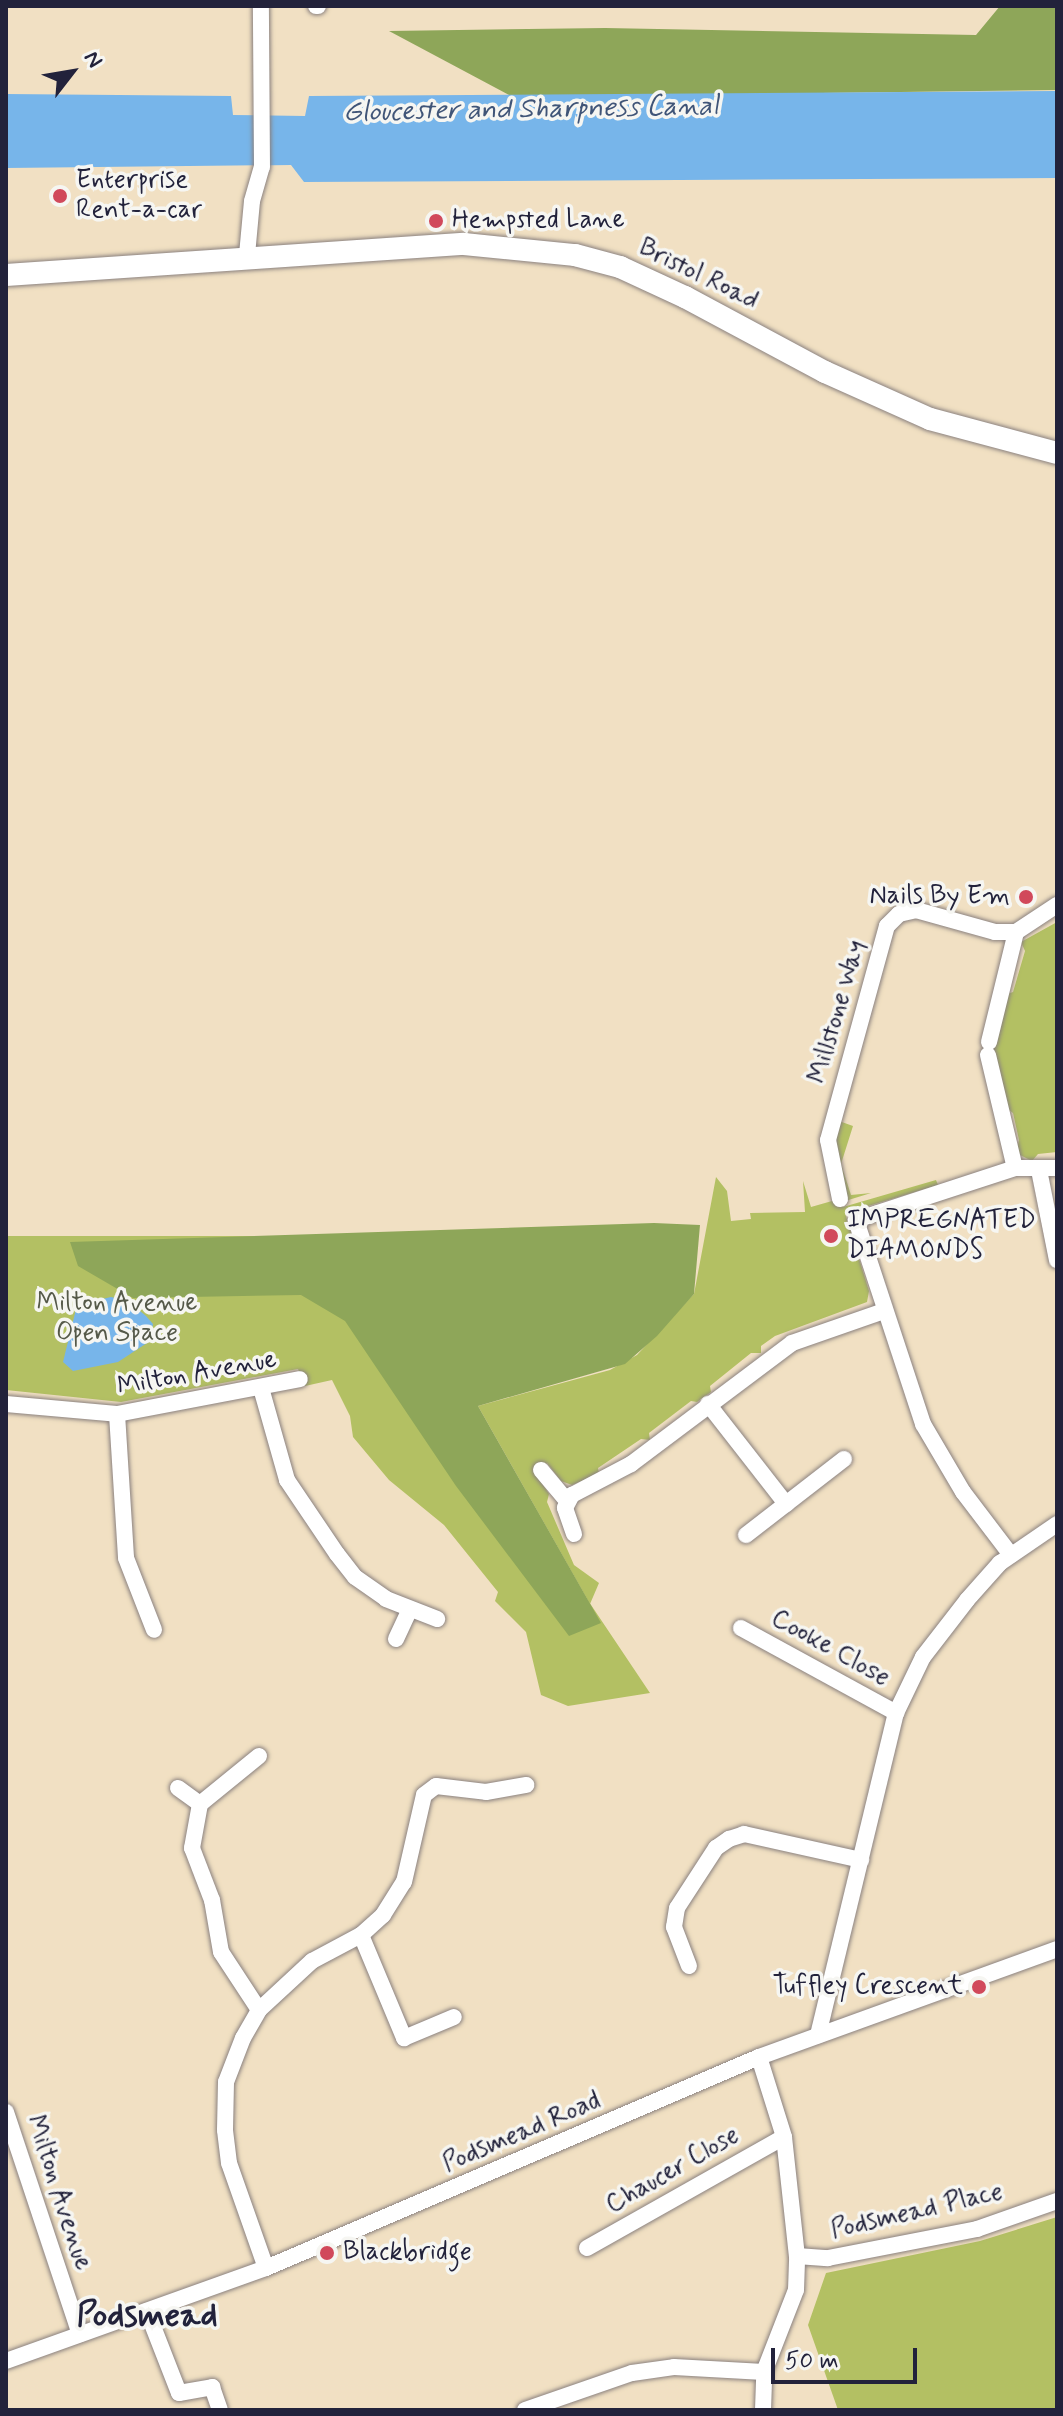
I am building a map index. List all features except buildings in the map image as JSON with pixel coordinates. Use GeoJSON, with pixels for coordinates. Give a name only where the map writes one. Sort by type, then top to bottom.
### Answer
{"type":"FeatureCollection","features":[{"type":"Feature","properties":{"kind":"street"},"geometry":{"type":"LineString","coordinates":[[247,255],[252,201],[262,166],[261,6]]}},
{"type":"Feature","properties":{"kind":"street","name":"Bristol Road"},"geometry":{"type":"LineString","coordinates":[[6,275],[247,255],[464,244],[575,255],[620,267],[685,297],[851,385],[930,419],[1057,453]]}},
{"type":"Feature","properties":{"kind":"street"},"geometry":{"type":"LineString","coordinates":[[1015,1168],[988,1048],[1016,932],[1057,905]]}},
{"type":"Feature","properties":{"kind":"street","name":"Millstone Way"},"geometry":{"type":"LineString","coordinates":[[840,1199],[828,1140],[887,926],[899,914],[916,910],[995,932],[1016,932]]}},
{"type":"Feature","properties":{"kind":"street"},"geometry":{"type":"LineString","coordinates":[[1011,1555],[963,1492],[923,1424],[856,1220],[1015,1168],[1057,1168]]}},
{"type":"Feature","properties":{"kind":"street"},"geometry":{"type":"LineString","coordinates":[[1039,1170],[1057,1260]]}},
{"type":"Feature","properties":{"kind":"street"},"geometry":{"type":"LineString","coordinates":[[566,1500],[631,1464],[792,1343],[884,1311]]}},
{"type":"Feature","properties":{"kind":"street","name":"Milton Avenue"},"geometry":{"type":"LineString","coordinates":[[6,1404],[117,1414],[300,1379]]}},
{"type":"Feature","properties":{"kind":"street"},"geometry":{"type":"LineString","coordinates":[[261,1388],[287,1480],[355,1577],[410,1609],[437,1619]]}},
{"type":"Feature","properties":{"kind":"street"},"geometry":{"type":"LineString","coordinates":[[708,1404],[786,1504]]}},
{"type":"Feature","properties":{"kind":"street"},"geometry":{"type":"LineString","coordinates":[[117,1414],[126,1558],[154,1630]]}},
{"type":"Feature","properties":{"kind":"street"},"geometry":{"type":"LineString","coordinates":[[746,1535],[844,1459]]}},
{"type":"Feature","properties":{"kind":"street"},"geometry":{"type":"LineString","coordinates":[[541,1470],[566,1500],[574,1534]]}},
{"type":"Feature","properties":{"kind":"street"},"geometry":{"type":"LineString","coordinates":[[818,2035],[896,1713],[923,1657],[1011,1555],[1057,1524]]}},
{"type":"Feature","properties":{"kind":"street"},"geometry":{"type":"LineString","coordinates":[[396,1639],[410,1609]]}},
{"type":"Feature","properties":{"kind":"street","name":"Cooke Close"},"geometry":{"type":"LineString","coordinates":[[741,1628],[896,1713]]}},
{"type":"Feature","properties":{"kind":"street"},"geometry":{"type":"LineString","coordinates":[[259,1756],[200,1804],[192,1848],[212,1900],[221,1952],[259,2010]]}},
{"type":"Feature","properties":{"kind":"street"},"geometry":{"type":"LineString","coordinates":[[266,2268],[229,2163],[225,2130],[226,2082],[259,2010],[312,1961],[361,1935],[383,1915],[404,1882],[424,1795],[436,1786],[486,1792],[526,1785]]}},
{"type":"Feature","properties":{"kind":"street"},"geometry":{"type":"LineString","coordinates":[[178,1788],[200,1804]]}},
{"type":"Feature","properties":{"kind":"street"},"geometry":{"type":"LineString","coordinates":[[689,1966],[674,1927],[677,1908],[716,1848],[729,1839],[744,1834],[861,1860]]}},
{"type":"Feature","properties":{"kind":"street"},"geometry":{"type":"LineString","coordinates":[[361,1935],[404,2038],[454,2017]]}},
{"type":"Feature","properties":{"kind":"street","name":"Podsmead Road"},"geometry":{"type":"LineString","coordinates":[[6,2361],[266,2268],[759,2057],[1057,1949]]}},
{"type":"Feature","properties":{"kind":"street","name":"Podsmead Place"},"geometry":{"type":"LineString","coordinates":[[759,2057],[784,2137],[797,2256],[828,2258],[977,2229],[1057,2201]]}},
{"type":"Feature","properties":{"kind":"street","name":"Milton Avenue"},"geometry":{"type":"LineString","coordinates":[[6,2112],[10,2140],[80,2334]]}},
{"type":"Feature","properties":{"kind":"street","name":"Chaucer Close"},"geometry":{"type":"LineString","coordinates":[[587,2248],[784,2137]]}},
{"type":"Feature","properties":{"kind":"street"},"geometry":{"type":"LineString","coordinates":[[763,2410],[764,2372],[796,2290],[797,2256]]}},
{"type":"Feature","properties":{"kind":"street"},"geometry":{"type":"LineString","coordinates":[[147,2311],[179,2393],[212,2387],[220,2410]]}},
{"type":"Feature","properties":{"kind":"street"},"geometry":{"type":"LineString","coordinates":[[525,2410],[632,2373],[674,2367],[764,2372]]}},
{"type":"Feature","properties":{"kind":"green space"},"geometry":{"type":"Polygon","coordinates":[[[1000,6],[1057,6],[1057,90],[513,97],[389,31],[605,28],[976,35],[1000,6]]]}},
{"type":"Feature","properties":{"kind":"green space"},"geometry":{"type":"Polygon","coordinates":[[[1057,922],[1057,1152],[1038,1154],[1032,1161],[1016,1153],[1019,1140],[1013,1113],[1006,1108],[995,1051],[985,1045],[1007,994],[1013,992],[1025,951],[1021,942],[1057,922]]]}},
{"type":"Feature","properties":{"kind":"green space"},"geometry":{"type":"Polygon","coordinates":[[[839,1121],[853,1126],[841,1164],[851,1195],[871,1193],[842,1202],[843,1207],[936,1180],[938,1185],[845,1213],[869,1291],[867,1302],[775,1336],[761,1346],[761,1353],[751,1353],[710,1386],[711,1392],[697,1402],[691,1401],[649,1433],[650,1440],[641,1439],[598,1468],[599,1474],[572,1485],[561,1481],[547,1463],[534,1471],[549,1494],[547,1502],[574,1565],[599,1583],[590,1604],[478,1406],[610,1370],[637,1355],[694,1294],[716,1177],[727,1191],[731,1221],[751,1219],[750,1213],[805,1212],[803,1181],[811,1207],[846,1197],[835,1141],[839,1121]]]}},
{"type":"Feature","properties":{"kind":"green space"},"geometry":{"type":"Polygon","coordinates":[[[654,1223],[700,1225],[694,1294],[657,1336],[625,1364],[478,1406],[601,1623],[569,1636],[456,1486],[345,1321],[301,1295],[133,1298],[78,1266],[70,1242],[654,1223]]]}},
{"type":"Feature","properties":{"kind":"green space","name":"Milton Avenue Open Space"},"geometry":{"type":"Polygon","coordinates":[[[6,1236],[344,1236],[650,1693],[568,1706],[541,1695],[526,1632],[495,1601],[498,1592],[444,1525],[389,1480],[353,1437],[350,1416],[332,1380],[305,1386],[298,1369],[121,1402],[6,1390],[6,1236]]]}},
{"type":"Feature","properties":{"kind":"green space"},"geometry":{"type":"Polygon","coordinates":[[[1057,2217],[1057,2410],[838,2410],[808,2325],[826,2273],[980,2241],[1057,2217]]]}},
{"type":"Feature","properties":{"kind":"water","name":"Gloucester and Sharpness Canal"},"geometry":{"type":"Polygon","coordinates":[[[1057,91],[1057,178],[304,182],[291,165],[6,168],[6,94],[231,96],[233,115],[305,116],[309,96],[1057,91]]]}},
{"type":"Feature","properties":{"kind":"water"},"geometry":{"type":"Polygon","coordinates":[[[111,1297],[128,1301],[146,1316],[153,1324],[150,1341],[118,1362],[73,1371],[63,1362],[77,1305],[111,1297]]]}},
{"type":"Feature","properties":{"kind":"place","name":"Enterprise Rent-a-car"},"geometry":{"type":"Point","coordinates":[60,196]}},
{"type":"Feature","properties":{"kind":"place","name":"Hempsted Lane"},"geometry":{"type":"Point","coordinates":[436,221]}},
{"type":"Feature","properties":{"kind":"place","name":"Nails By Em"},"geometry":{"type":"Point","coordinates":[1026,897]}},
{"type":"Feature","properties":{"kind":"place","name":"IMPREGNATED DIAMONDS"},"geometry":{"type":"Point","coordinates":[831,1236]}},
{"type":"Feature","properties":{"kind":"place","name":"Tuffley Crescent"},"geometry":{"type":"Point","coordinates":[979,1987]}},
{"type":"Feature","properties":{"kind":"place","name":"Blackbridge"},"geometry":{"type":"Point","coordinates":[327,2253]}},
{"type":"Feature","properties":{"kind":"district","name":"Podsmead"},"geometry":{"type":"Point","coordinates":[147,2316]}}]}
